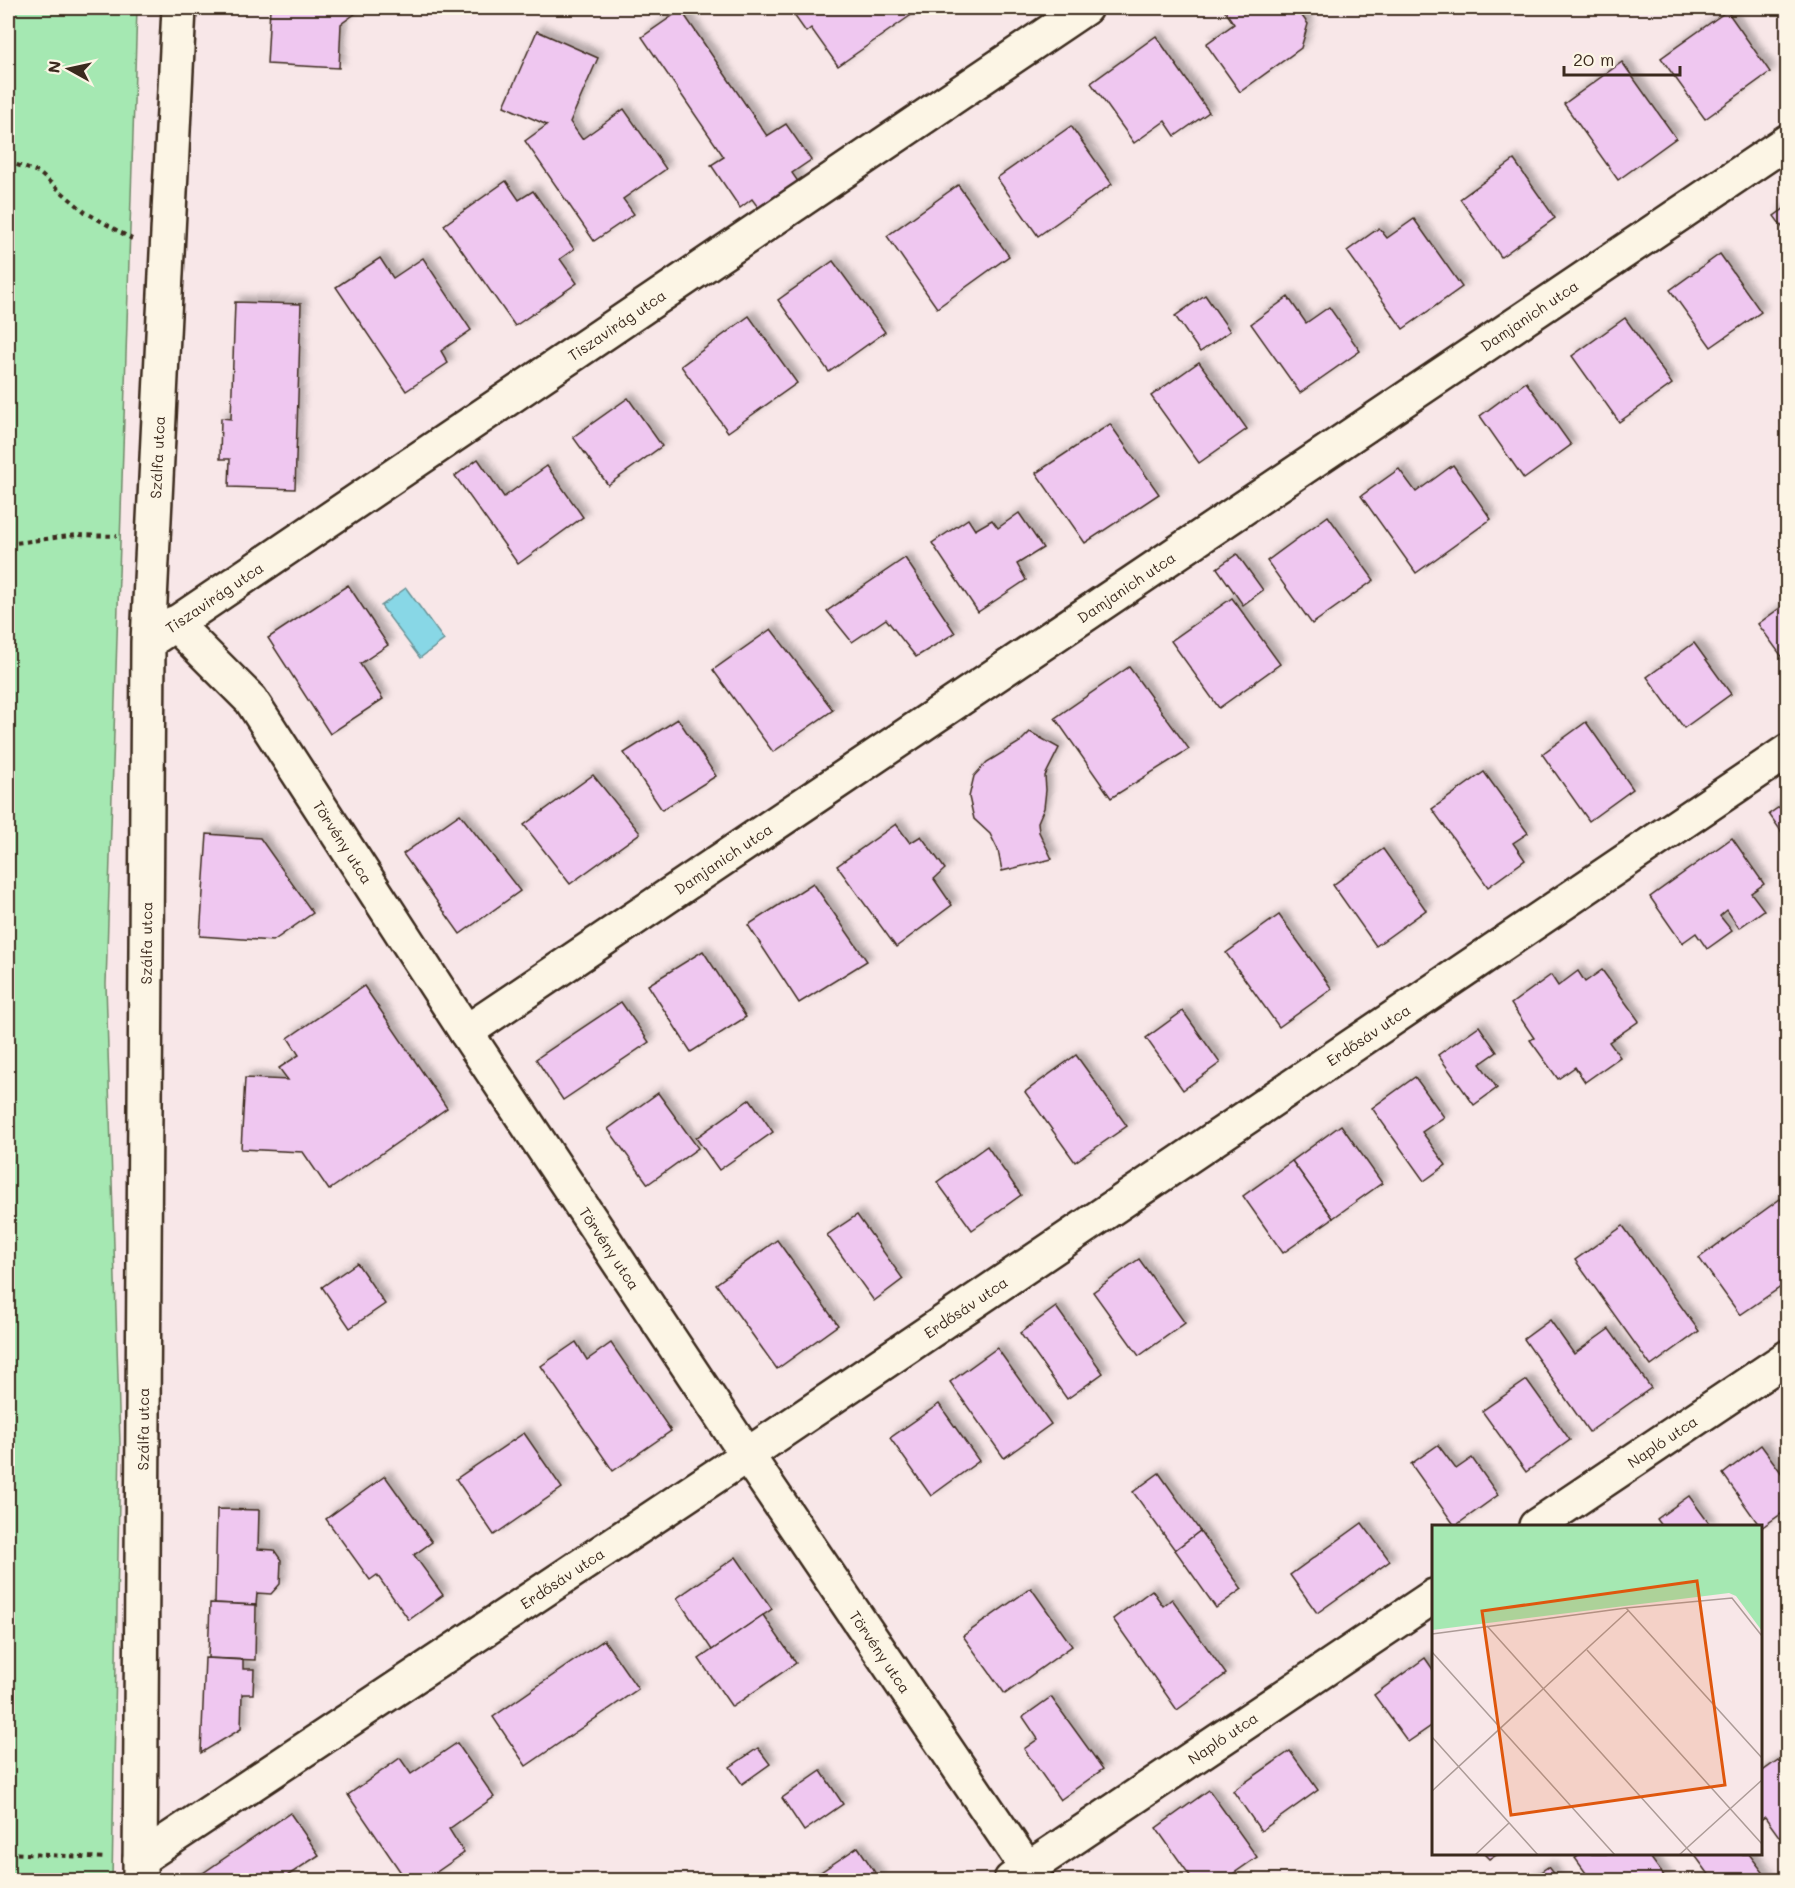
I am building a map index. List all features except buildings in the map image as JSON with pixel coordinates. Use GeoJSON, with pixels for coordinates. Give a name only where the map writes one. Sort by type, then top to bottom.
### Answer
{"type":"FeatureCollection","features":[{"type":"Feature","properties":{"kind":"street","name":"Szálfa utca"},"geometry":{"type":"LineString","coordinates":[[140,1870],[148,642],[179,8]]}},
{"type":"Feature","properties":{"kind":"street","name":"Tiszavirág utca"},"geometry":{"type":"LineString","coordinates":[[148,642],[1085,8]]}},
{"type":"Feature","properties":{"kind":"street","name":"Damjanich utca"},"geometry":{"type":"LineString","coordinates":[[466,1032],[1788,141]]}},
{"type":"Feature","properties":{"kind":"street","name":"Törvény utca"},"geometry":{"type":"LineString","coordinates":[[174,624],[251,700],[466,1032],[1024,1877]]}},
{"type":"Feature","properties":{"kind":"street","name":"Erdősáv utca"},"geometry":{"type":"LineString","coordinates":[[140,1870],[747,1455],[1788,751]]}},
{"type":"Feature","properties":{"kind":"street","name":"Napló utca"},"geometry":{"type":"LineString","coordinates":[[1539,1525],[1788,1357]]}},
{"type":"Feature","properties":{"kind":"street","name":"Napló utca"},"geometry":{"type":"LineString","coordinates":[[1024,1877],[1432,1597]]}},
{"type":"Feature","properties":{"kind":"path"},"geometry":{"type":"LineString","coordinates":[[8,162],[38,172],[85,212],[106,226],[150,249],[166,253]]}},
{"type":"Feature","properties":{"kind":"path"},"geometry":{"type":"LineString","coordinates":[[8,544],[77,535],[152,536]]}},
{"type":"Feature","properties":{"kind":"path"},"geometry":{"type":"LineString","coordinates":[[8,1852],[140,1870]]}},
{"type":"Feature","properties":{"kind":"green space"},"geometry":{"type":"Polygon","coordinates":[[[8,8],[137,8],[106,984],[120,1443],[112,1880],[8,1880],[8,8]]]}},
{"type":"Feature","properties":{"kind":"water"},"geometry":{"type":"Polygon","coordinates":[[[406,588],[444,640],[420,658],[381,606],[406,588]]]}}]}
